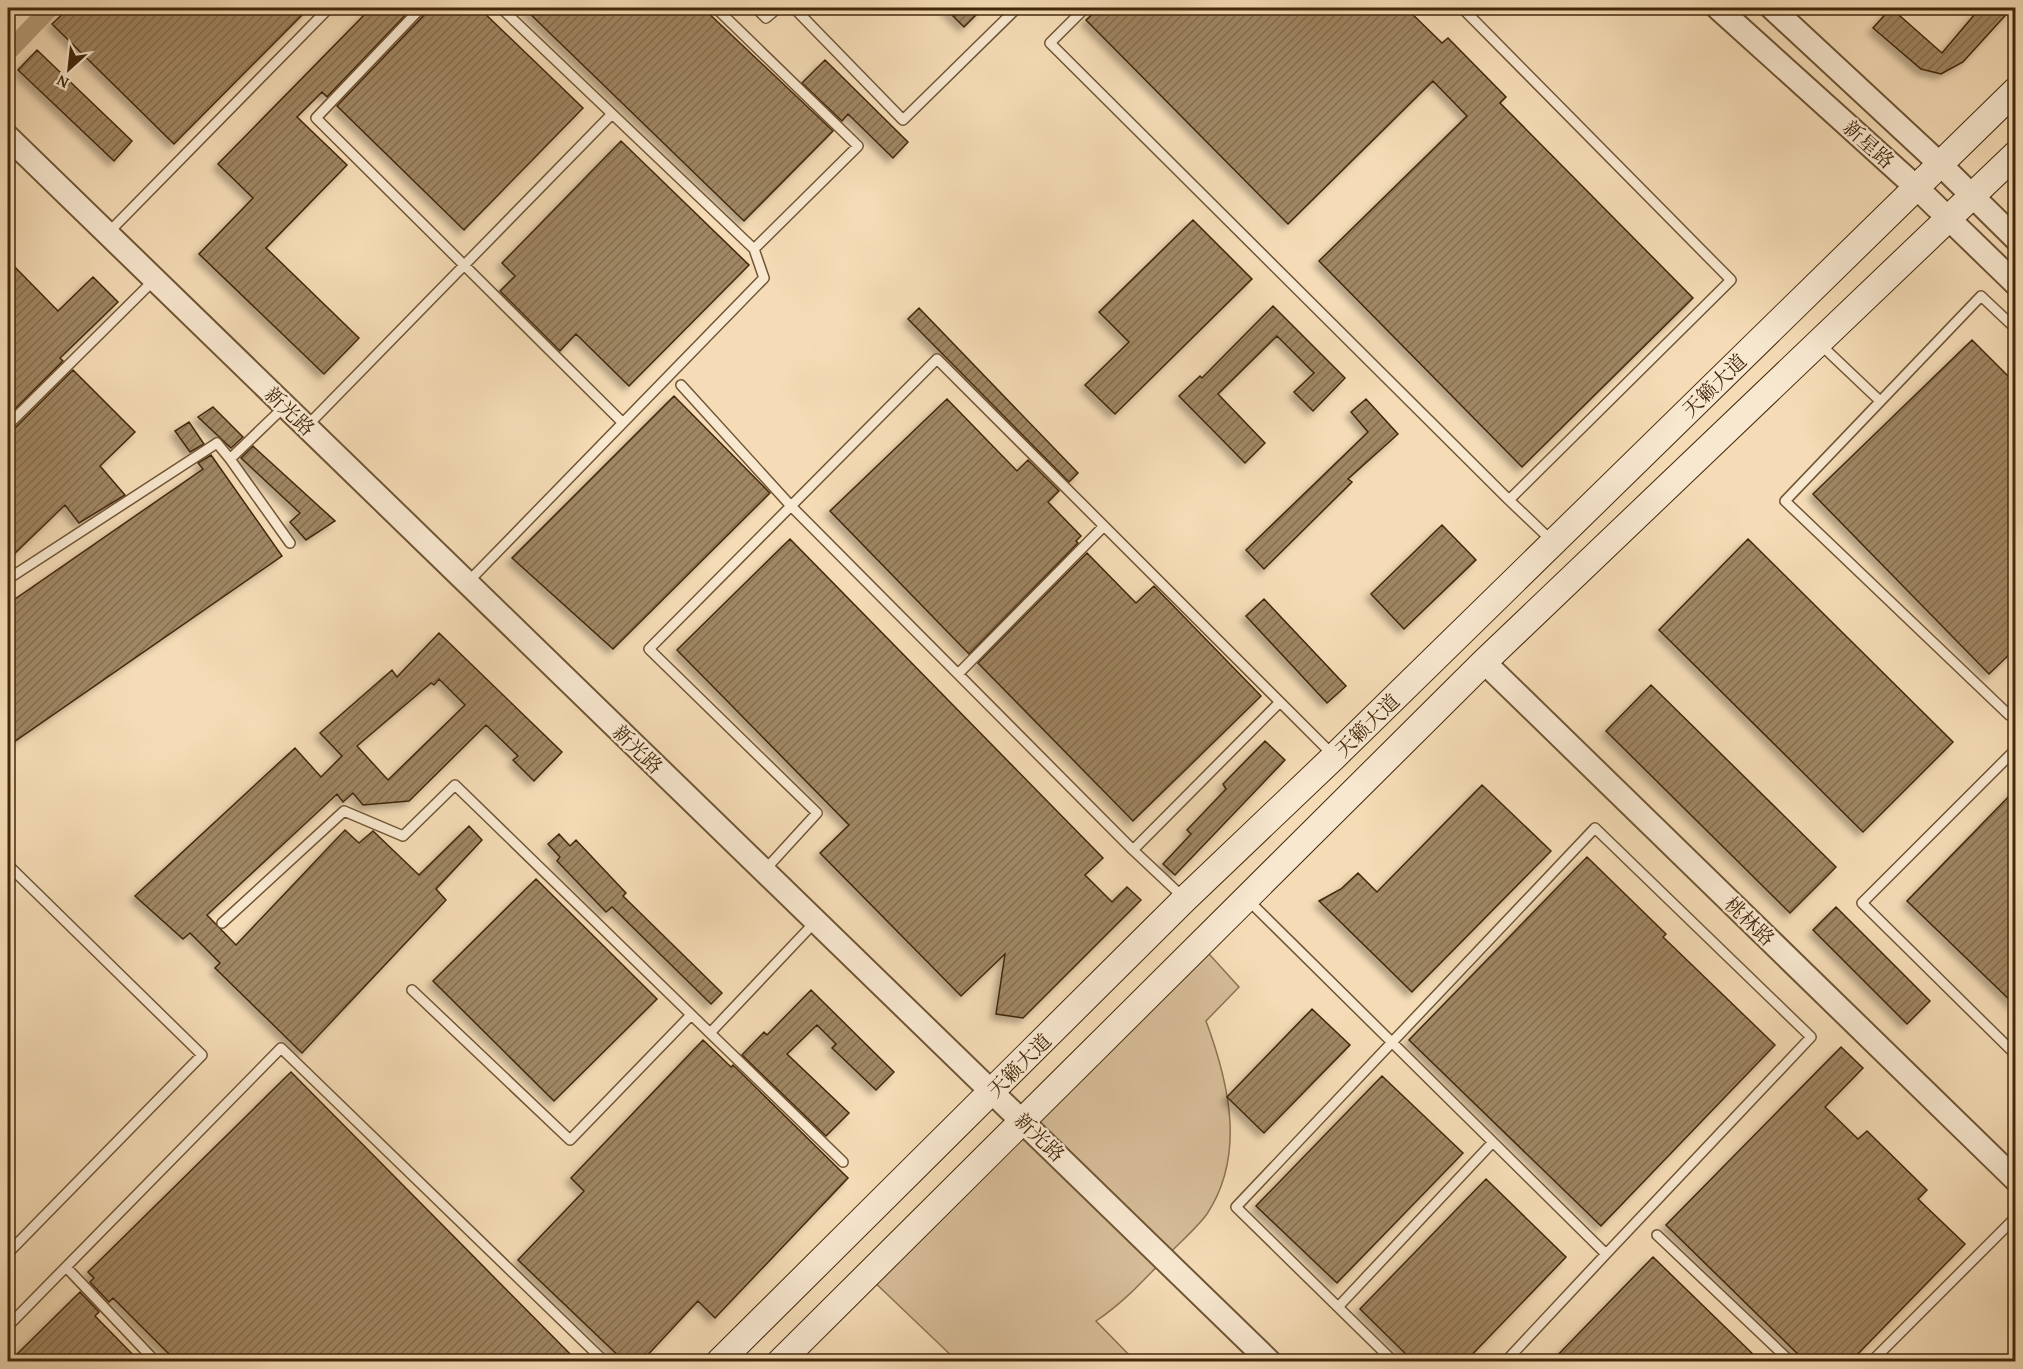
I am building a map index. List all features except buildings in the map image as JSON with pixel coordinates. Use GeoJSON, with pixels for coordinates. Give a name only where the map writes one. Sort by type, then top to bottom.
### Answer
{"type":"FeatureCollection","features":[{"type":"Feature","properties":{"kind":"main road","name":"天籁大道"},"geometry":{"type":"LineString","coordinates":[[719,1362],[1185,899],[1335,756],[2016,90]]}},
{"type":"Feature","properties":{"kind":"main road","name":"天籁大道"},"geometry":{"type":"LineString","coordinates":[[780,1362],[1484,662],[2016,154]]}},
{"type":"Feature","properties":{"kind":"street","name":"新星路"},"geometry":{"type":"LineString","coordinates":[[1718,8],[1916,187],[2016,284]]}},
{"type":"Feature","properties":{"kind":"street","name":"新星路"},"geometry":{"type":"LineString","coordinates":[[1772,8],[1940,164],[2016,239]]}},
{"type":"Feature","properties":{"kind":"street","name":"新光路"},"geometry":{"type":"LineString","coordinates":[[8,137],[1270,1362]]}},
{"type":"Feature","properties":{"kind":"street","name":"桃林路"},"geometry":{"type":"LineString","coordinates":[[1484,662],[2016,1180]]}},
{"type":"Feature","properties":{"kind":"lane"},"geometry":{"type":"LineString","coordinates":[[107,234],[329,8]]}},
{"type":"Feature","properties":{"kind":"lane"},"geometry":{"type":"LineString","coordinates":[[421,8],[316,118],[622,423]]}},
{"type":"Feature","properties":{"kind":"lane"},"geometry":{"type":"LineString","coordinates":[[466,583],[764,278],[754,249],[501,8]]}},
{"type":"Feature","properties":{"kind":"lane"},"geometry":{"type":"LineString","coordinates":[[716,8],[858,146],[754,249]]}},
{"type":"Feature","properties":{"kind":"lane"},"geometry":{"type":"LineString","coordinates":[[756,8],[766,18],[778,8]]}},
{"type":"Feature","properties":{"kind":"lane"},"geometry":{"type":"LineString","coordinates":[[794,8],[903,120],[1017,8]]}},
{"type":"Feature","properties":{"kind":"lane"},"geometry":{"type":"LineString","coordinates":[[1084,8],[1050,43],[1553,542]]}},
{"type":"Feature","properties":{"kind":"lane"},"geometry":{"type":"LineString","coordinates":[[1462,8],[1731,280],[1509,500]]}},
{"type":"Feature","properties":{"kind":"lane"},"geometry":{"type":"LineString","coordinates":[[306,427],[612,114]]}},
{"type":"Feature","properties":{"kind":"lane"},"geometry":{"type":"LineString","coordinates":[[8,425],[155,279]]}},
{"type":"Feature","properties":{"kind":"lane"},"geometry":{"type":"LineString","coordinates":[[2016,329],[1981,296],[1785,501],[2009,715],[2016,709]]}},
{"type":"Feature","properties":{"kind":"lane"},"geometry":{"type":"LineString","coordinates":[[1819,343],[1880,401]]}},
{"type":"Feature","properties":{"kind":"lane"},"geometry":{"type":"LineString","coordinates":[[764,871],[817,813],[649,649],[937,359],[1335,756]]}},
{"type":"Feature","properties":{"kind":"lane"},"geometry":{"type":"LineString","coordinates":[[681,385],[791,506],[1133,850],[1185,899]]}},
{"type":"Feature","properties":{"kind":"lane"},"geometry":{"type":"LineString","coordinates":[[230,459],[285,406]]}},
{"type":"Feature","properties":{"kind":"lane"},"geometry":{"type":"LineString","coordinates":[[8,579],[217,443],[290,543]]}},
{"type":"Feature","properties":{"kind":"lane"},"geometry":{"type":"LineString","coordinates":[[958,674],[1104,526]]}},
{"type":"Feature","properties":{"kind":"lane"},"geometry":{"type":"LineString","coordinates":[[1133,850],[1280,702]]}},
{"type":"Feature","properties":{"kind":"lane"},"geometry":{"type":"LineString","coordinates":[[2016,750],[1862,903],[2016,1055]]}},
{"type":"Feature","properties":{"kind":"lane"},"geometry":{"type":"LineString","coordinates":[[222,923],[344,811],[403,837],[455,785],[843,1162]]}},
{"type":"Feature","properties":{"kind":"lane"},"geometry":{"type":"LineString","coordinates":[[1394,1362],[1236,1207],[1595,828],[1811,1037],[1505,1362]]}},
{"type":"Feature","properties":{"kind":"lane"},"geometry":{"type":"LineString","coordinates":[[8,865],[202,1055],[8,1253]]}},
{"type":"Feature","properties":{"kind":"lane"},"geometry":{"type":"LineString","coordinates":[[1246,898],[1606,1254]]}},
{"type":"Feature","properties":{"kind":"lane"},"geometry":{"type":"LineString","coordinates":[[710,1033],[816,921]]}},
{"type":"Feature","properties":{"kind":"lane"},"geometry":{"type":"LineString","coordinates":[[412,990],[570,1140],[691,1015]]}},
{"type":"Feature","properties":{"kind":"lane"},"geometry":{"type":"LineString","coordinates":[[8,1326],[281,1048],[605,1362]]}},
{"type":"Feature","properties":{"kind":"lane"},"geometry":{"type":"LineString","coordinates":[[1338,1307],[1493,1142]]}},
{"type":"Feature","properties":{"kind":"lane"},"geometry":{"type":"LineString","coordinates":[[1871,1362],[2016,1216]]}},
{"type":"Feature","properties":{"kind":"lane"},"geometry":{"type":"LineString","coordinates":[[1657,1235],[1791,1362]]}},
{"type":"Feature","properties":{"kind":"lane"},"geometry":{"type":"LineString","coordinates":[[66,1267],[156,1362]]}},
{"type":"Feature","properties":{"kind":"shaded area"},"geometry":{"type":"Polygon","coordinates":[[[1200,944],[1239,987],[1206,1021],[1227,1094],[1230,1143],[1227,1168],[1219,1191],[1203,1220],[1133,1291],[1096,1321],[1135,1361],[957,1361],[867,1275],[1200,944]]]}},
{"type":"Feature","properties":{"kind":"waterway"},"geometry":{"type":"LineString","coordinates":[[8,52],[50,8]]}}]}
